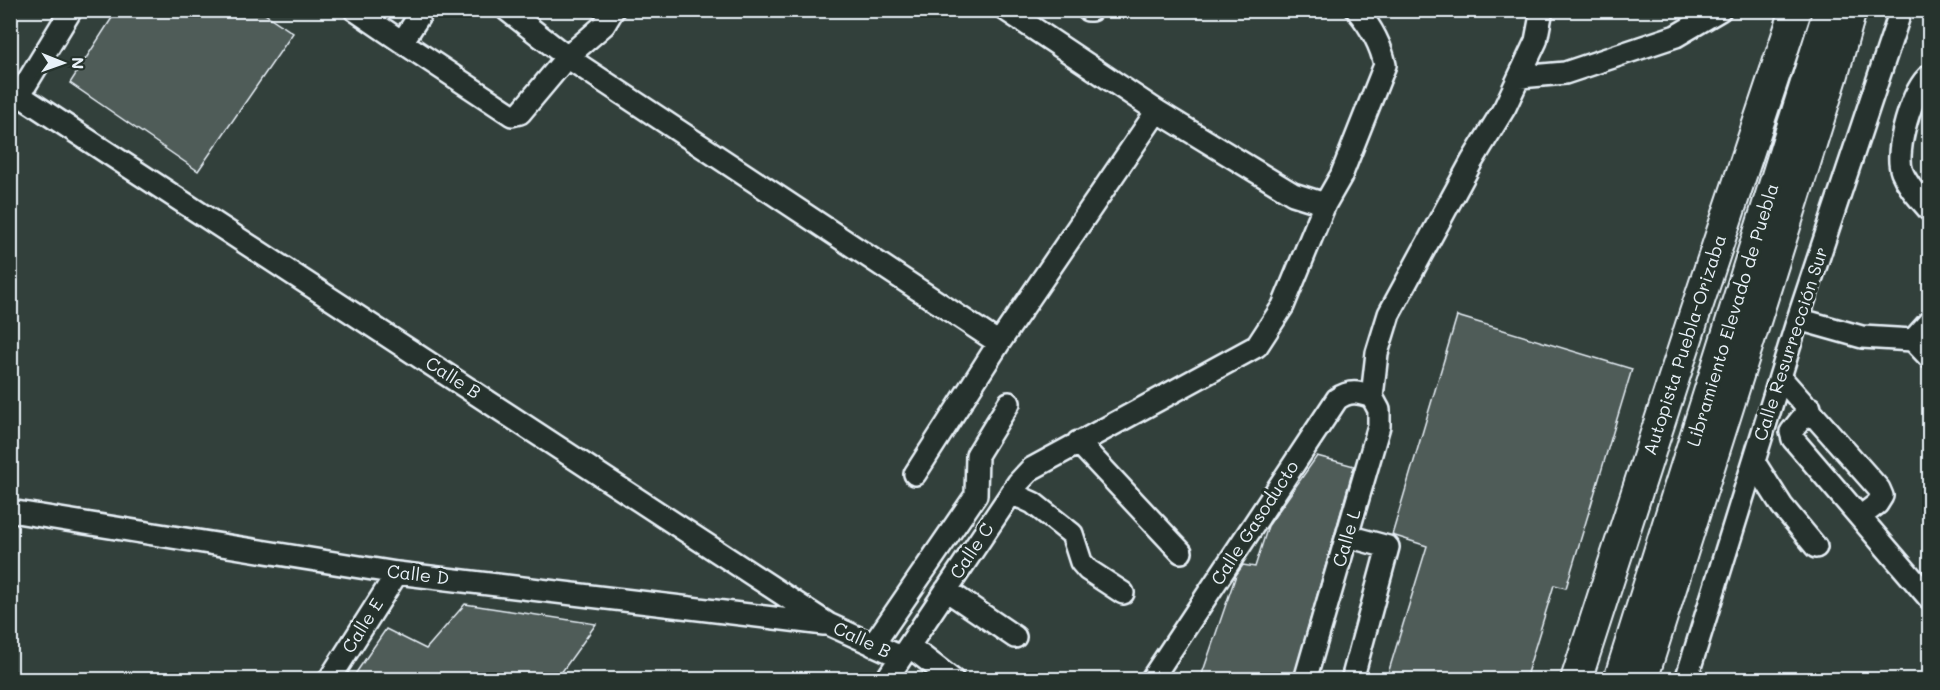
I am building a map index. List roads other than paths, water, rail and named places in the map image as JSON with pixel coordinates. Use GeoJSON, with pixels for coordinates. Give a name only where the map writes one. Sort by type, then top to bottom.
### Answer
{"type":"FeatureCollection","features":[{"type":"Feature","properties":{"kind":"highway"},"geometry":{"type":"LineString","coordinates":[[1694,315],[1692,285],[1696,255],[1778,10]]}},
{"type":"Feature","properties":{"kind":"highway","name":"Autopista Puebla-Orizaba"},"geometry":{"type":"LineString","coordinates":[[1576,680],[1796,10]]}},
{"type":"Feature","properties":{"kind":"highway","name":"Libramiento Elevado de Puebla"},"geometry":{"type":"LineString","coordinates":[[1629,615],[1685,392],[1807,10]]}},
{"type":"Feature","properties":{"kind":"highway","name":"Libramiento Elevado de Puebla"},"geometry":{"type":"LineString","coordinates":[[1629,615],[1829,10]]}},
{"type":"Feature","properties":{"kind":"highway"},"geometry":{"type":"LineString","coordinates":[[1642,680],[1833,74],[1851,10]]}},
{"type":"Feature","properties":{"kind":"highway"},"geometry":{"type":"LineString","coordinates":[[1598,680],[1629,615]]}},
{"type":"Feature","properties":{"kind":"highway"},"geometry":{"type":"LineString","coordinates":[[1619,680],[1629,615]]}},
{"type":"Feature","properties":{"kind":"street"},"geometry":{"type":"LineString","coordinates":[[15,91],[71,10]]}},
{"type":"Feature","properties":{"kind":"street"},"geometry":{"type":"LineString","coordinates":[[355,10],[512,115],[520,113],[567,57],[604,25],[613,10]]}},
{"type":"Feature","properties":{"kind":"street"},"geometry":{"type":"LineString","coordinates":[[402,42],[423,10]]}},
{"type":"Feature","properties":{"kind":"street"},"geometry":{"type":"LineString","coordinates":[[507,10],[567,57],[999,343]]}},
{"type":"Feature","properties":{"kind":"street"},"geometry":{"type":"LineString","coordinates":[[1006,10],[1157,111],[1293,194],[1325,204]]}},
{"type":"Feature","properties":{"kind":"street","name":"Calle C"},"geometry":{"type":"LineString","coordinates":[[886,680],[1011,493],[1031,469],[1257,346],[1283,306],[1325,204],[1341,176],[1385,65],[1382,49],[1368,23],[1357,10]]}},
{"type":"Feature","properties":{"kind":"street"},"geometry":{"type":"LineString","coordinates":[[1372,397],[1377,353],[1398,294],[1505,107],[1536,41],[1542,10]]}},
{"type":"Feature","properties":{"kind":"street"},"geometry":{"type":"LineString","coordinates":[[1520,77],[1565,73],[1676,36],[1720,10]]}},
{"type":"Feature","properties":{"kind":"street","name":"Calle Resurrección Sur"},"geometry":{"type":"LineString","coordinates":[[1686,680],[1798,319],[1901,10]]}},
{"type":"Feature","properties":{"kind":"street"},"geometry":{"type":"LineString","coordinates":[[1929,75],[1924,80],[1910,108],[1899,158],[1901,171],[1929,211]]}},
{"type":"Feature","properties":{"kind":"street","name":"Calle B"},"geometry":{"type":"LineString","coordinates":[[15,91],[828,624],[873,645],[905,652],[953,680]]}},
{"type":"Feature","properties":{"kind":"street"},"geometry":{"type":"LineString","coordinates":[[915,474],[999,343],[1157,111]]}},
{"type":"Feature","properties":{"kind":"street"},"geometry":{"type":"LineString","coordinates":[[1798,319],[1863,337],[1913,340],[1929,358]]}},
{"type":"Feature","properties":{"kind":"street"},"geometry":{"type":"LineString","coordinates":[[1913,340],[1929,321]]}},
{"type":"Feature","properties":{"kind":"street"},"geometry":{"type":"LineString","coordinates":[[1780,376],[1879,489],[1882,496],[1878,504],[1860,518]]}},
{"type":"Feature","properties":{"kind":"street","name":"Calle Gasoducto"},"geometry":{"type":"LineString","coordinates":[[1151,680],[1337,399],[1347,392],[1372,397]]}},
{"type":"Feature","properties":{"kind":"street","name":"Calle L"},"geometry":{"type":"LineString","coordinates":[[1305,680],[1379,426],[1379,410],[1372,397]]}},
{"type":"Feature","properties":{"kind":"street"},"geometry":{"type":"LineString","coordinates":[[873,645],[976,495],[977,455],[1009,403]]}},
{"type":"Feature","properties":{"kind":"street"},"geometry":{"type":"LineString","coordinates":[[1810,408],[1794,425],[1791,432],[1793,439],[1929,599]]}},
{"type":"Feature","properties":{"kind":"street"},"geometry":{"type":"LineString","coordinates":[[1078,442],[1181,552]]}},
{"type":"Feature","properties":{"kind":"street"},"geometry":{"type":"LineString","coordinates":[[1754,462],[1782,506],[1816,547]]}},
{"type":"Feature","properties":{"kind":"street"},"geometry":{"type":"LineString","coordinates":[[1011,493],[1033,503],[1072,534],[1081,562],[1088,570],[1123,593]]}},
{"type":"Feature","properties":{"kind":"street","name":"Calle D"},"geometry":{"type":"LineString","coordinates":[[10,512],[397,573],[828,624]]}},
{"type":"Feature","properties":{"kind":"street"},"geometry":{"type":"LineString","coordinates":[[1347,536],[1388,547],[1352,680]]}},
{"type":"Feature","properties":{"kind":"street","name":"Calle E"},"geometry":{"type":"LineString","coordinates":[[329,680],[397,573]]}},
{"type":"Feature","properties":{"kind":"street"},"geometry":{"type":"LineString","coordinates":[[946,590],[1015,637]]}}]}
